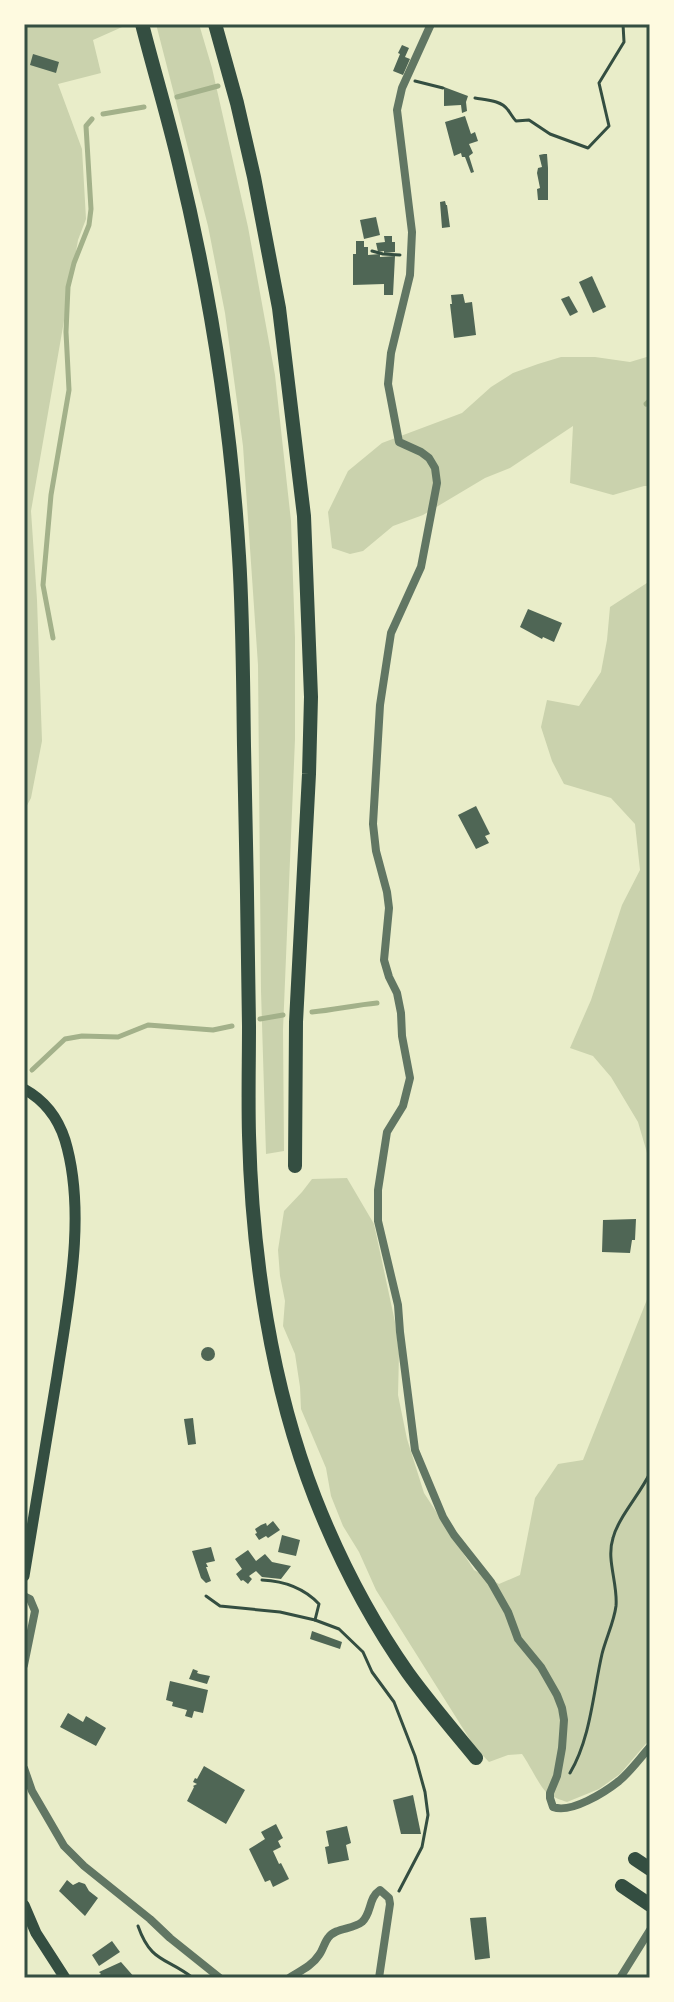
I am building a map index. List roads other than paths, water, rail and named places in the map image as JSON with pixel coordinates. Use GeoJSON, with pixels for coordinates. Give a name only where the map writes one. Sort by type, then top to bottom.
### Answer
{"type":"FeatureCollection","features":[{"type":"Feature","properties":{"kind":"highway"},"geometry":{"type":"LineString","coordinates":[[142,24],[179,161],[198,247],[233,480],[240,558],[243,678],[249,1138],[260,1263],[277,1367],[293,1434],[315,1497],[342,1558],[370,1613],[409,1675],[476,1758]]}},
{"type":"Feature","properties":{"kind":"highway"},"geometry":{"type":"LineString","coordinates":[[215,24],[254,177],[279,308],[304,516],[311,697],[296,1022],[295,1166]]}},
{"type":"Feature","properties":{"kind":"highway"},"geometry":{"type":"LineString","coordinates":[[635,1859],[650,1869]]}},
{"type":"Feature","properties":{"kind":"highway"},"geometry":{"type":"LineString","coordinates":[[622,1886],[650,1905]]}},
{"type":"Feature","properties":{"kind":"main road"},"geometry":{"type":"LineString","coordinates":[[24,1089],[51,1110],[65,1141],[71,1166],[75,1243],[24,1576]]}},
{"type":"Feature","properties":{"kind":"main road"},"geometry":{"type":"LineString","coordinates":[[24,1905],[36,1933],[65,1978]]}},
{"type":"Feature","properties":{"kind":"street"},"geometry":{"type":"LineString","coordinates":[[431,24],[402,88],[397,110],[412,254],[410,275],[391,353],[388,384],[399,442],[429,458],[435,468],[437,483],[421,567],[391,633],[380,705],[373,824],[389,908],[384,960],[397,993],[410,1078],[403,1106],[387,1132],[378,1190],[378,1221],[398,1305],[415,1450],[443,1517],[491,1582],[508,1612],[518,1639],[541,1667],[562,1708],[562,1748],[550,1793],[553,1807],[559,1809],[578,1805],[617,1782],[650,1747]]}},
{"type":"Feature","properties":{"kind":"street"},"geometry":{"type":"LineString","coordinates":[[24,1596],[30,1599],[35,1611],[24,1665]]}},
{"type":"Feature","properties":{"kind":"street"},"geometry":{"type":"LineString","coordinates":[[24,1768],[32,1791],[64,1846],[220,1978]]}},
{"type":"Feature","properties":{"kind":"street"},"geometry":{"type":"LineString","coordinates":[[289,1978],[312,1964],[328,1937],[359,1924],[366,1917],[374,1894],[380,1890],[389,1898],[390,1904],[379,1978]]}},
{"type":"Feature","properties":{"kind":"street"},"geometry":{"type":"LineString","coordinates":[[620,1978],[650,1930]]}},
{"type":"Feature","properties":{"kind":"waterway"},"geometry":{"type":"LineString","coordinates":[[177,97],[218,86]]}},
{"type":"Feature","properties":{"kind":"waterway"},"geometry":{"type":"LineString","coordinates":[[103,114],[144,107]]}},
{"type":"Feature","properties":{"kind":"waterway"},"geometry":{"type":"LineString","coordinates":[[53,638],[43,585],[51,495],[69,390],[66,332],[68,287],[89,225],[91,209],[86,126],[92,119]]}},
{"type":"Feature","properties":{"kind":"waterway"},"geometry":{"type":"LineString","coordinates":[[646,404],[650,400]]}},
{"type":"Feature","properties":{"kind":"waterway"},"geometry":{"type":"LineString","coordinates":[[312,1012],[377,1003]]}},
{"type":"Feature","properties":{"kind":"waterway"},"geometry":{"type":"LineString","coordinates":[[260,1019],[283,1015]]}},
{"type":"Feature","properties":{"kind":"waterway"},"geometry":{"type":"LineString","coordinates":[[32,1070],[65,1039],[118,1037],[148,1025],[213,1030],[232,1026]]}}]}
